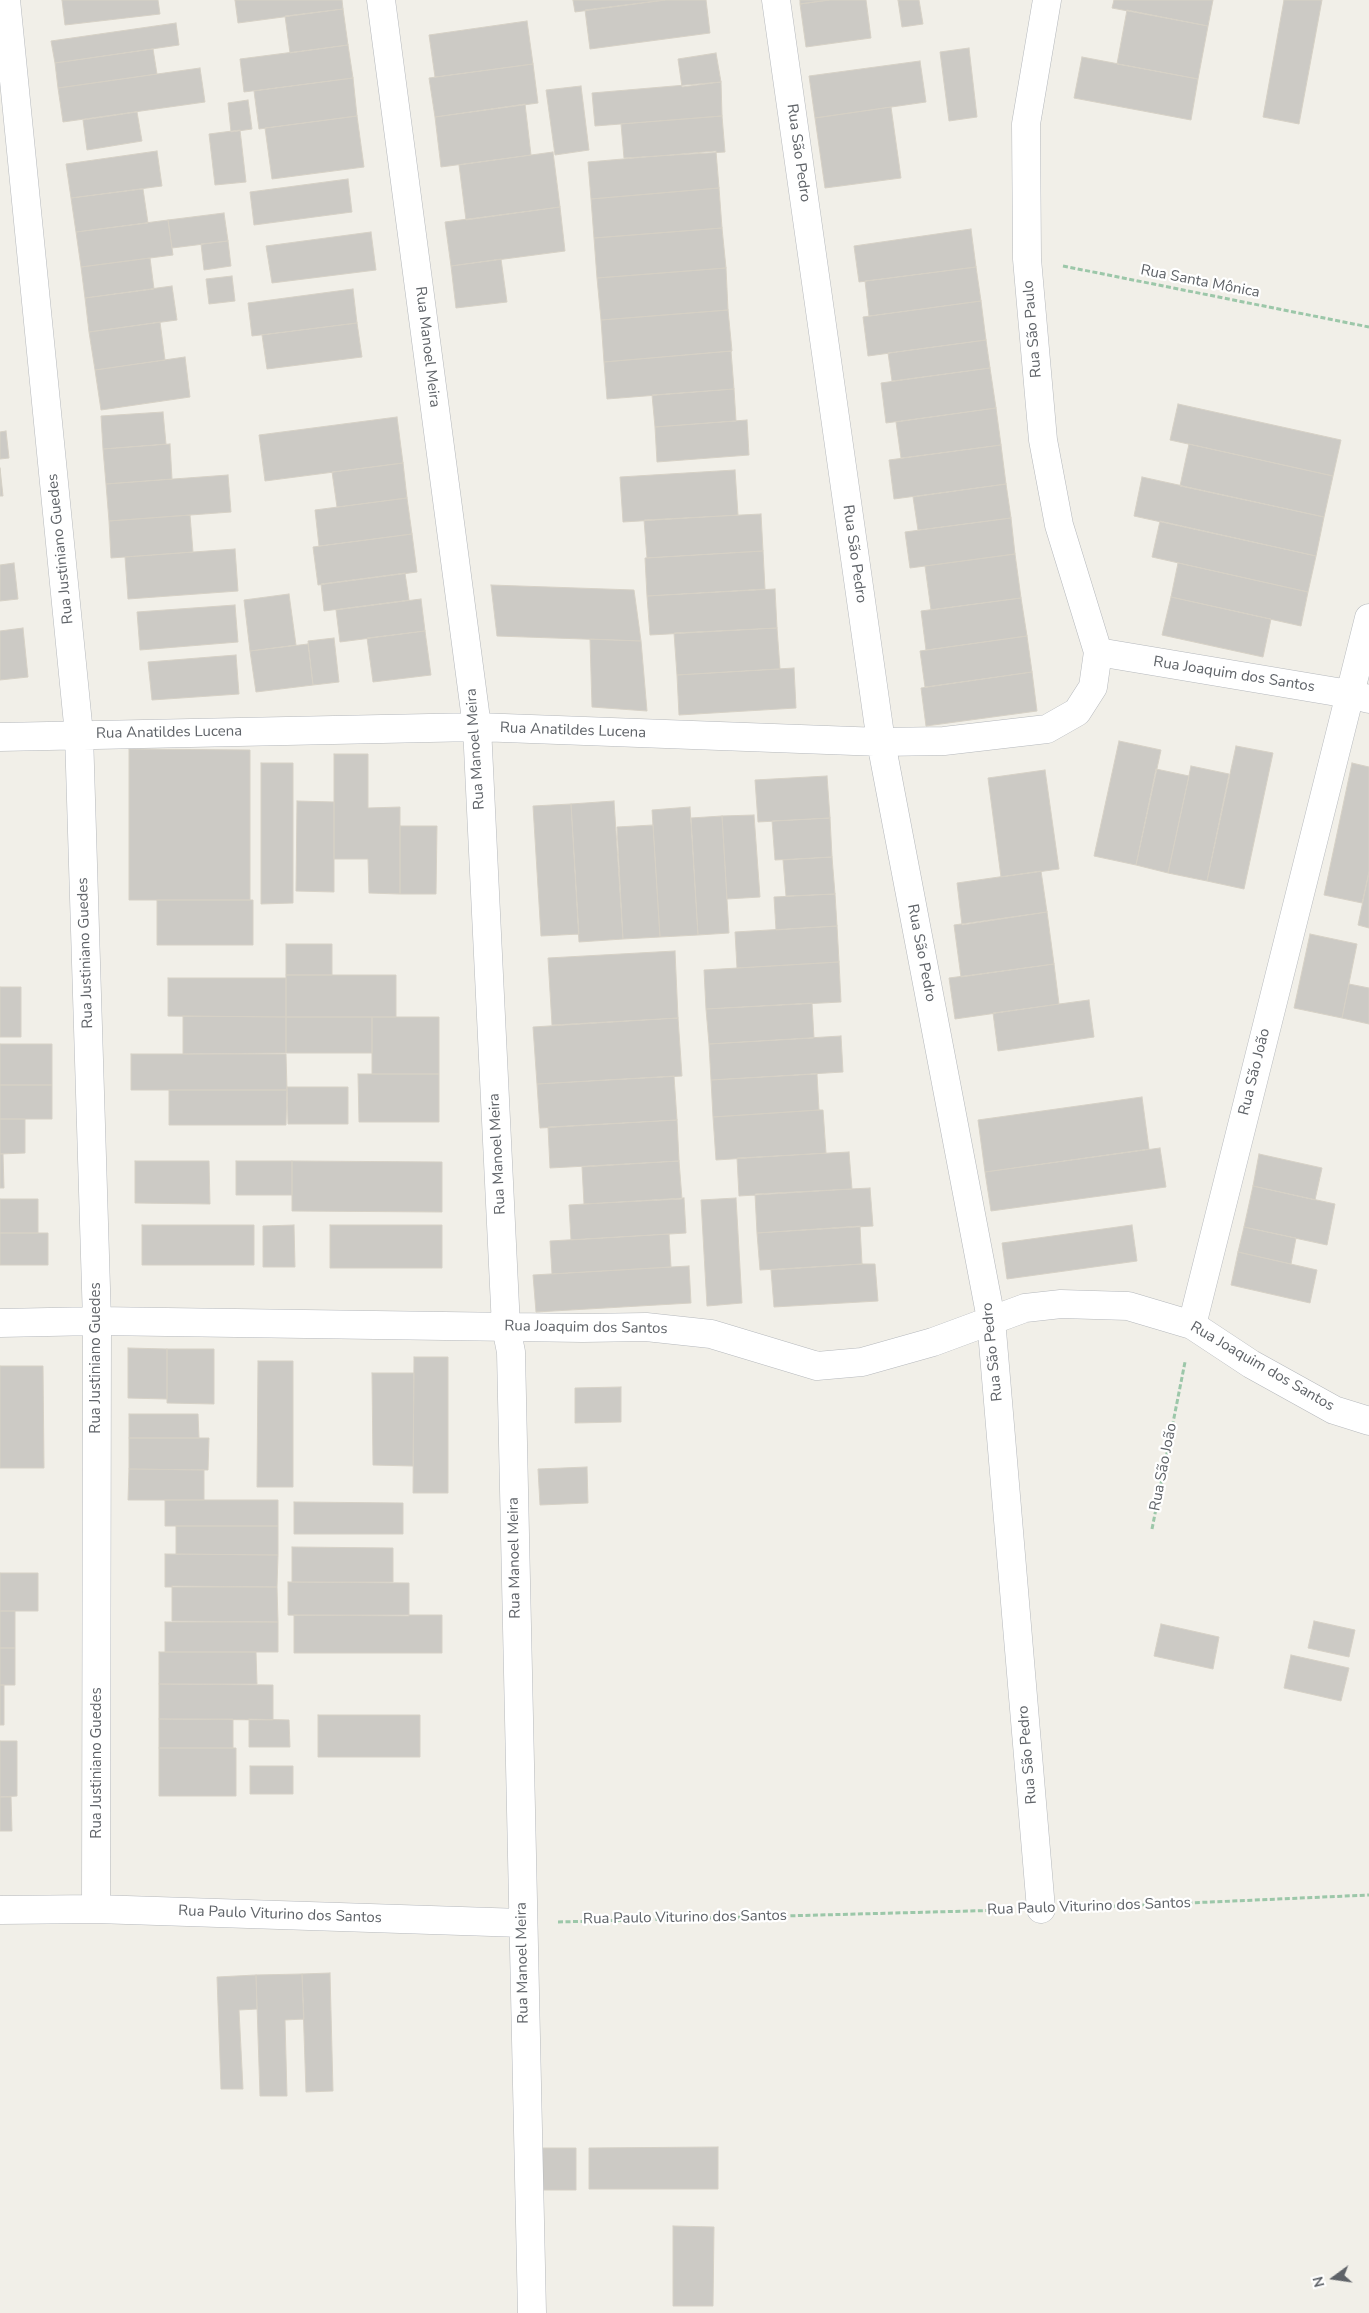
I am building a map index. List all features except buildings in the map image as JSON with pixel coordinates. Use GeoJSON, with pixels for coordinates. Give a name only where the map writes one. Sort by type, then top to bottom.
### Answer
{"type":"FeatureCollection","features":[{"type":"Feature","properties":{"kind":"street","name":"Rua Justiniano Guedes"},"geometry":{"type":"LineString","coordinates":[[6,0],[79,734],[97,1322],[96,1909]]}},
{"type":"Feature","properties":{"kind":"street","name":"Rua Manoel Meira"},"geometry":{"type":"LineString","coordinates":[[382,0],[477,727],[506,1327],[511,1352],[532,2313]]}},
{"type":"Feature","properties":{"kind":"street","name":"Rua São Pedro"},"geometry":{"type":"LineString","coordinates":[[776,0],[881,742],[991,1319],[1041,1909]]}},
{"type":"Feature","properties":{"kind":"street","name":"Rua São Paulo"},"geometry":{"type":"LineString","coordinates":[[1047,0],[1026,124],[1028,260],[1043,440],[1059,525],[1098,652]]}},
{"type":"Feature","properties":{"kind":"street","name":"Rua São João"},"geometry":{"type":"LineString","coordinates":[[1192,1325],[1359,696],[1369,618]]}},
{"type":"Feature","properties":{"kind":"street","name":"Rua Anatildes Lucena"},"geometry":{"type":"LineString","coordinates":[[0,737],[477,727],[881,742],[944,741],[1046,729],[1077,712],[1094,687],[1098,652]]}},
{"type":"Feature","properties":{"kind":"street","name":"Rua Joaquim dos Santos"},"geometry":{"type":"LineString","coordinates":[[1098,652],[1359,696]]}},
{"type":"Feature","properties":{"kind":"street","name":"Rua Joaquim dos Santos"},"geometry":{"type":"LineString","coordinates":[[0,1323],[97,1322],[646,1327],[711,1334],[817,1366],[862,1362],[933,1342],[1025,1308],[1061,1304],[1128,1306],[1192,1325],[1251,1364],[1334,1410],[1369,1421]]}},
{"type":"Feature","properties":{"kind":"street","name":"Rua Paulo Viturino dos Santos"},"geometry":{"type":"LineString","coordinates":[[0,1910],[96,1909],[522,1923]]}},
{"type":"Feature","properties":{"kind":"path","name":"Rua Santa Mônica"},"geometry":{"type":"LineString","coordinates":[[1028,260],[1369,327]]}},
{"type":"Feature","properties":{"kind":"path","name":"Rua São João"},"geometry":{"type":"LineString","coordinates":[[1152,1529],[1192,1325]]}},
{"type":"Feature","properties":{"kind":"path","name":"Rua Paulo Viturino dos Santos"},"geometry":{"type":"LineString","coordinates":[[522,1923],[1041,1909],[1369,1895]]}}]}
